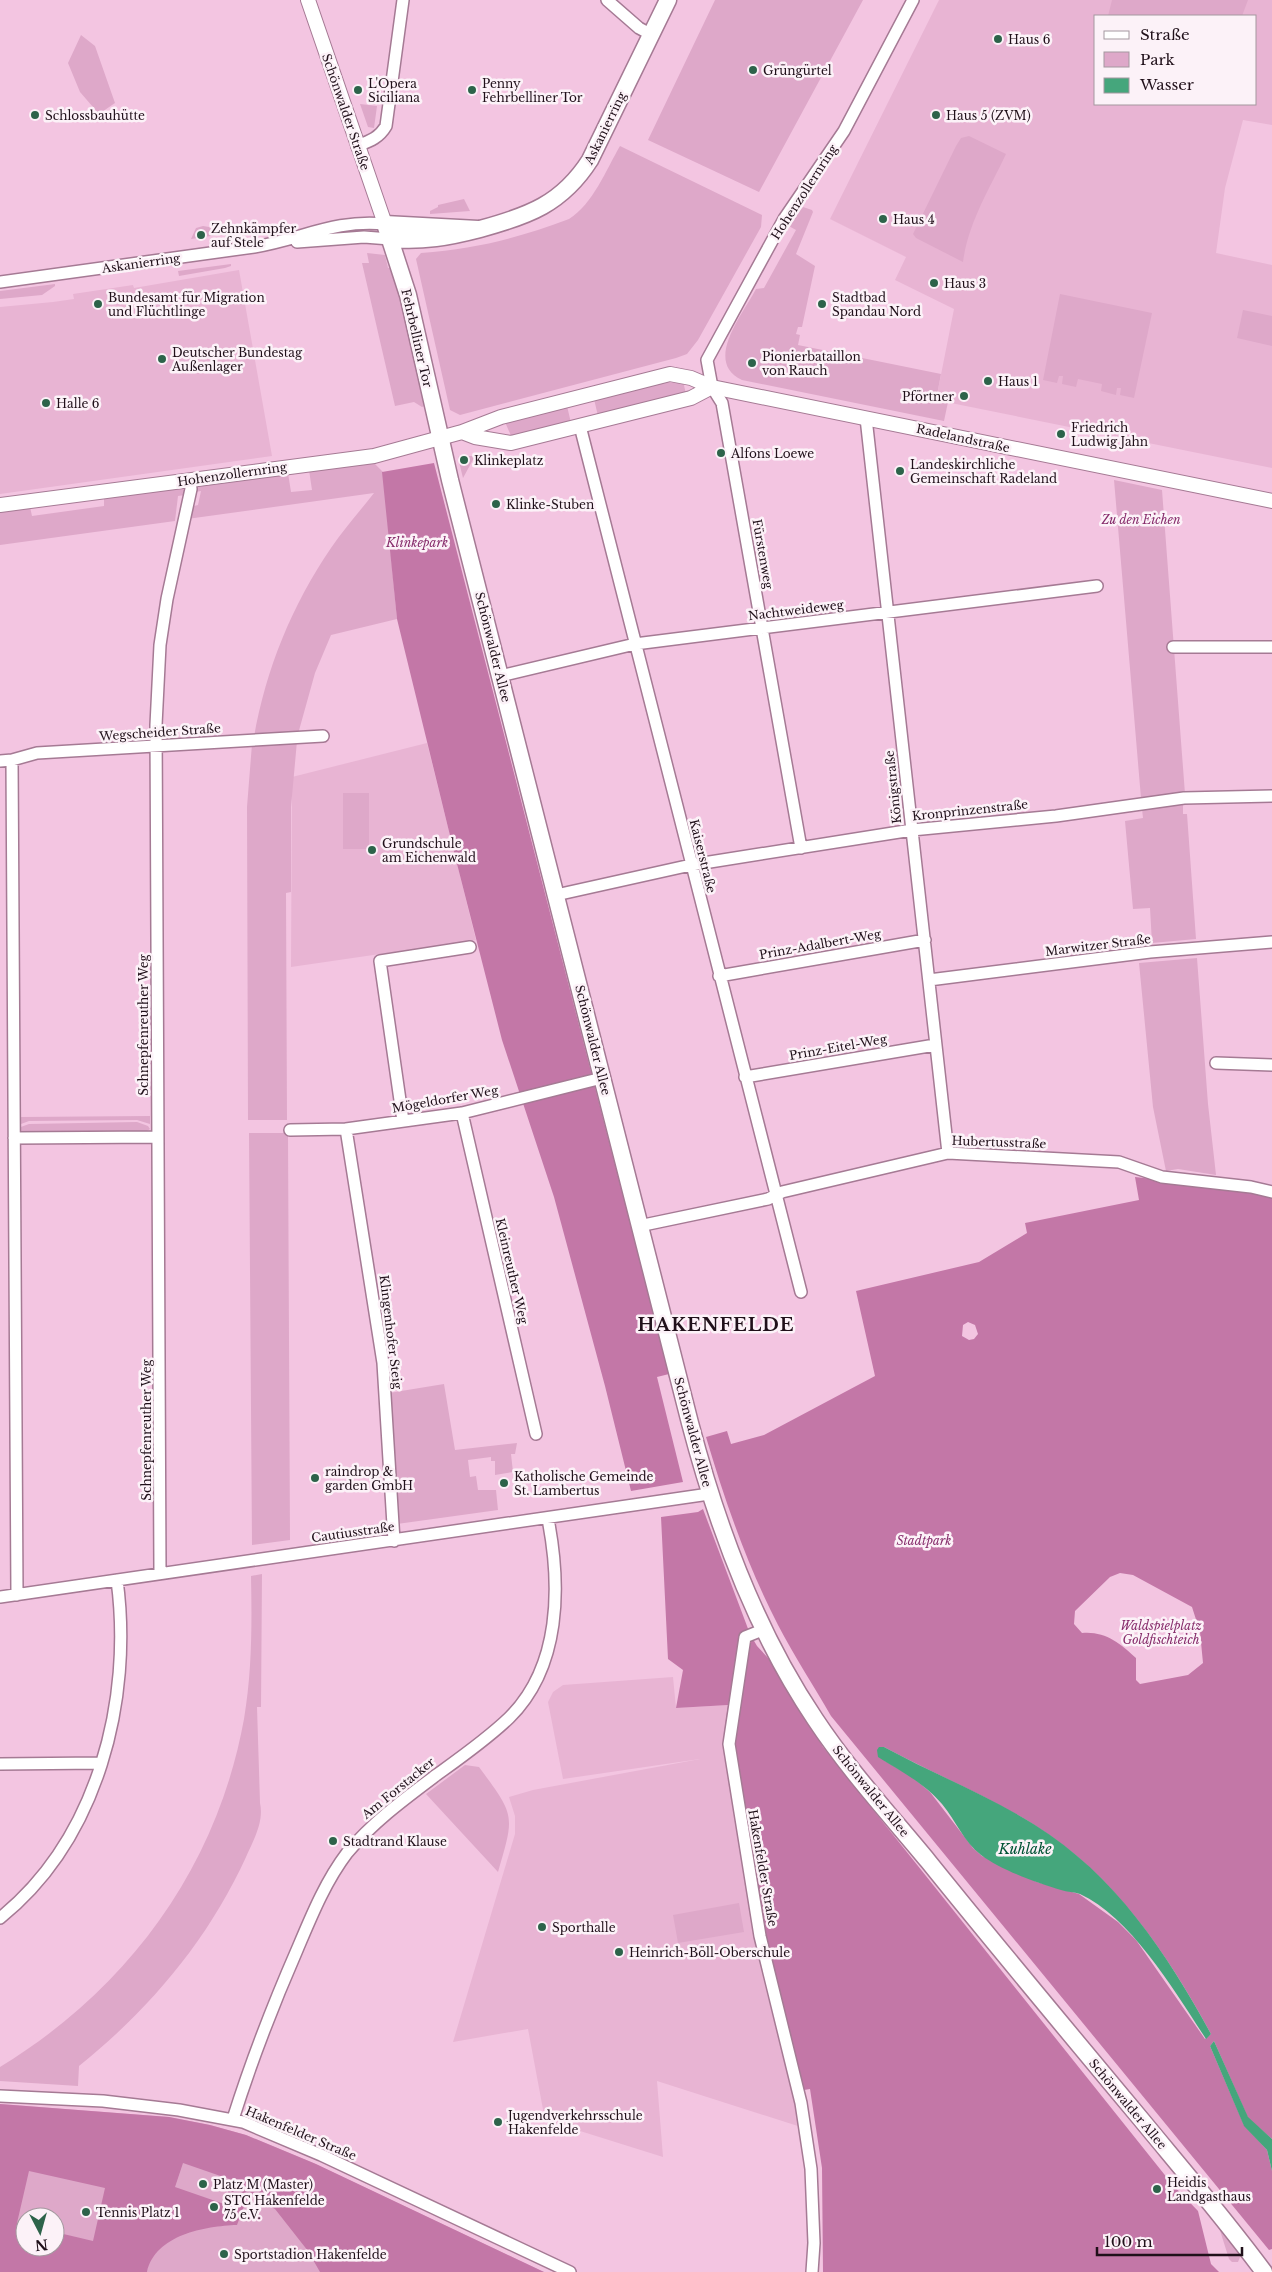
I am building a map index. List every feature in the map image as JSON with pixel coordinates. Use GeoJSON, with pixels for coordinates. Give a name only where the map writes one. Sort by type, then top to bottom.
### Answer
{"type":"FeatureCollection","features":[{"type":"Feature","properties":{"kind":"main road","name":"Askanierring"},"geometry":{"type":"LineString","coordinates":[[387,232],[429,241],[457,236],[514,219],[543,207],[562,194],[580,175],[604,134],[668,0]]}},
{"type":"Feature","properties":{"kind":"main road","name":"Fehrbelliner Tor"},"geometry":{"type":"LineString","coordinates":[[387,232],[408,295],[440,438]]}},
{"type":"Feature","properties":{"kind":"main road","name":"Schönwalder Allee"},"geometry":{"type":"LineString","coordinates":[[440,438],[639,1226],[709,1494],[738,1572],[787,1672],[815,1719],[846,1761],[1207,2197],[1264,2272]]}},
{"type":"Feature","properties":{"kind":"street","name":"Schönwalder Straße"},"geometry":{"type":"LineString","coordinates":[[308,0],[387,232]]}},
{"type":"Feature","properties":{"kind":"street"},"geometry":{"type":"LineString","coordinates":[[357,146],[381,134],[386,126],[403,0]]}},
{"type":"Feature","properties":{"kind":"street"},"geometry":{"type":"LineString","coordinates":[[607,0],[639,28],[652,35]]}},
{"type":"Feature","properties":{"kind":"street","name":"Hohenzollernring"},"geometry":{"type":"LineString","coordinates":[[712,387],[707,360],[784,219],[844,131],[913,0]]}},
{"type":"Feature","properties":{"kind":"street","name":"Askanierring"},"geometry":{"type":"LineString","coordinates":[[0,282],[281,242],[364,237],[387,232]]}},
{"type":"Feature","properties":{"kind":"street","name":"Hohenzollernring"},"geometry":{"type":"LineString","coordinates":[[0,505],[374,456],[462,432],[501,417],[670,374],[691,378],[712,387]]}},
{"type":"Feature","properties":{"kind":"street","name":"Hohenzollernring"},"geometry":{"type":"LineString","coordinates":[[462,432],[511,443],[691,398],[712,387]]}},
{"type":"Feature","properties":{"kind":"street","name":"Radelandstraße"},"geometry":{"type":"LineString","coordinates":[[712,387],[1272,501]]}},
{"type":"Feature","properties":{"kind":"street","name":"Fürstenweg"},"geometry":{"type":"LineString","coordinates":[[712,387],[722,404],[801,848]]}},
{"type":"Feature","properties":{"kind":"street","name":"Königstraße"},"geometry":{"type":"LineString","coordinates":[[866,418],[948,1153]]}},
{"type":"Feature","properties":{"kind":"street","name":"Kaiserstraße"},"geometry":{"type":"LineString","coordinates":[[580,426],[801,1292]]}},
{"type":"Feature","properties":{"kind":"street","name":"Schnepfenreuther Weg"},"geometry":{"type":"LineString","coordinates":[[160,1574],[155,746],[162,636],[173,561],[191,489],[190,480]]}},
{"type":"Feature","properties":{"kind":"street","name":"Nachtweideweg"},"geometry":{"type":"LineString","coordinates":[[500,676],[635,644],[1097,586]]}},
{"type":"Feature","properties":{"kind":"street"},"geometry":{"type":"LineString","coordinates":[[1173,647],[1272,647]]}},
{"type":"Feature","properties":{"kind":"street","name":"Wegscheider Straße"},"geometry":{"type":"LineString","coordinates":[[0,761],[12,760],[37,753],[323,736]]}},
{"type":"Feature","properties":{"kind":"street"},"geometry":{"type":"LineString","coordinates":[[12,760],[17,1595]]}},
{"type":"Feature","properties":{"kind":"street","name":"Kronprinzenstraße"},"geometry":{"type":"LineString","coordinates":[[556,895],[691,865],[912,830],[1056,816],[1184,798],[1272,796]]}},
{"type":"Feature","properties":{"kind":"street","name":"Prinz-Adalbert-Weg"},"geometry":{"type":"LineString","coordinates":[[719,976],[925,940]]}},
{"type":"Feature","properties":{"kind":"street","name":"Marwitzer Straße"},"geometry":{"type":"LineString","coordinates":[[929,980],[1150,952],[1272,942]]}},
{"type":"Feature","properties":{"kind":"street"},"geometry":{"type":"LineString","coordinates":[[403,1121],[380,961],[470,947]]}},
{"type":"Feature","properties":{"kind":"street","name":"Prinz-Eitel-Weg"},"geometry":{"type":"LineString","coordinates":[[745,1077],[935,1045]]}},
{"type":"Feature","properties":{"kind":"street"},"geometry":{"type":"LineString","coordinates":[[1216,1062],[1272,1065]]}},
{"type":"Feature","properties":{"kind":"street","name":"Mögeldorfer Weg"},"geometry":{"type":"LineString","coordinates":[[290,1130],[346,1129],[462,1113],[602,1078]]}},
{"type":"Feature","properties":{"kind":"street","name":"Kleinreuther Weg"},"geometry":{"type":"LineString","coordinates":[[462,1113],[536,1434]]}},
{"type":"Feature","properties":{"kind":"street","name":"Klingenhofer Steig"},"geometry":{"type":"LineString","coordinates":[[346,1129],[383,1363],[394,1540]]}},
{"type":"Feature","properties":{"kind":"street"},"geometry":{"type":"LineString","coordinates":[[14,1138],[158,1138]]}},
{"type":"Feature","properties":{"kind":"street","name":"Hubertusstraße"},"geometry":{"type":"LineString","coordinates":[[639,1226],[768,1199],[775,1195],[948,1153],[1120,1162],[1162,1177],[1252,1187],[1272,1192]]}},
{"type":"Feature","properties":{"kind":"street","name":"Cautiusstraße"},"geometry":{"type":"LineString","coordinates":[[0,1597],[548,1519],[709,1494]]}},
{"type":"Feature","properties":{"kind":"street","name":"Am Forstacker"},"geometry":{"type":"LineString","coordinates":[[233,2119],[278,1994],[320,1898],[347,1854],[388,1812],[509,1718],[534,1684],[546,1656],[555,1617],[556,1588],[548,1519]]}},
{"type":"Feature","properties":{"kind":"street"},"geometry":{"type":"LineString","coordinates":[[0,1918],[42,1877],[64,1846],[84,1808],[101,1763],[109,1737],[120,1674],[120,1620],[117,1580]]}},
{"type":"Feature","properties":{"kind":"street","name":"Hakenfelder Straße"},"geometry":{"type":"LineString","coordinates":[[765,1629],[746,1637],[728,1744],[760,1936],[802,2112],[813,2198],[814,2243],[812,2272]]}},
{"type":"Feature","properties":{"kind":"street"},"geometry":{"type":"LineString","coordinates":[[0,1764],[101,1763]]}},
{"type":"Feature","properties":{"kind":"street","name":"Hakenfelder Straße"},"geometry":{"type":"LineString","coordinates":[[0,2096],[102,2101],[233,2119],[319,2154],[570,2272]]}},
{"type":"Feature","properties":{"kind":"shaded area"},"geometry":{"type":"Polygon","coordinates":[[[939,0],[1272,0],[1272,125],[1243,120],[1225,188],[1216,253],[1272,265],[1272,468],[936,400],[954,309],[895,280],[906,257],[830,219],[939,0]]]}},
{"type":"Feature","properties":{"kind":"shaded area"},"geometry":{"type":"Polygon","coordinates":[[[239,270],[272,456],[0,494],[0,307],[74,299],[73,294],[133,285],[134,288],[239,270]]]}},
{"type":"Feature","properties":{"kind":"shaded area","name":"Grundschule am Eichenwald"},"geometry":{"type":"Polygon","coordinates":[[[427,743],[476,940],[291,967],[292,777],[427,743]]]}},
{"type":"Feature","properties":{"kind":"shaded area","name":"Heinrich-Böll-Oberschule"},"geometry":{"type":"Polygon","coordinates":[[[673,1677],[676,1708],[728,1705],[724,1733],[724,1755],[755,1939],[760,1966],[801,2127],[657,2081],[663,2157],[545,2120],[528,2029],[453,2042],[515,1834],[515,1816],[509,1797],[533,1790],[700,1759],[563,1779],[548,1702],[553,1692],[563,1685],[673,1677]]]}},
{"type":"Feature","properties":{"kind":"green space","name":"Grüngürtel"},"geometry":{"type":"Polygon","coordinates":[[[715,0],[863,0],[759,192],[648,140],[715,0]]]}},
{"type":"Feature","properties":{"kind":"green space"},"geometry":{"type":"Polygon","coordinates":[[[1112,0],[1248,0],[1242,15],[1108,15],[1112,0]]]}},
{"type":"Feature","properties":{"kind":"green space"},"geometry":{"type":"Polygon","coordinates":[[[81,35],[95,46],[115,103],[99,114],[80,92],[68,63],[81,35]]]}},
{"type":"Feature","properties":{"kind":"green space"},"geometry":{"type":"Polygon","coordinates":[[[360,104],[377,106],[374,128],[368,127],[360,104]]]}},
{"type":"Feature","properties":{"kind":"green space"},"geometry":{"type":"Polygon","coordinates":[[[969,136],[1006,154],[975,220],[963,262],[916,238],[913,234],[956,146],[961,138],[969,136]]]}},
{"type":"Feature","properties":{"kind":"green space"},"geometry":{"type":"Polygon","coordinates":[[[620,146],[762,215],[761,227],[698,340],[687,354],[676,358],[460,415],[450,410],[416,259],[421,253],[460,249],[496,242],[569,219],[578,213],[592,196],[620,146]]]}},
{"type":"Feature","properties":{"kind":"green space"},"geometry":{"type":"Polygon","coordinates":[[[464,199],[470,211],[430,214],[430,211],[438,207],[438,205],[464,199]]]}},
{"type":"Feature","properties":{"kind":"green space"},"geometry":{"type":"Polygon","coordinates":[[[800,206],[813,212],[796,254],[815,266],[802,327],[798,327],[796,334],[800,335],[798,345],[941,374],[936,400],[948,402],[944,421],[742,380],[731,372],[726,362],[729,337],[756,289],[764,288],[796,230],[787,225],[800,206]]]}},
{"type":"Feature","properties":{"kind":"green space"},"geometry":{"type":"Polygon","coordinates":[[[209,227],[217,235],[191,239],[196,228],[209,227]]]}},
{"type":"Feature","properties":{"kind":"green space"},"geometry":{"type":"Polygon","coordinates":[[[367,253],[385,255],[388,268],[394,267],[427,405],[422,407],[414,402],[395,406],[362,263],[369,263],[367,253]]]}},
{"type":"Feature","properties":{"kind":"green space"},"geometry":{"type":"Polygon","coordinates":[[[231,264],[231,266],[225,268],[179,276],[178,271],[231,264]]]}},
{"type":"Feature","properties":{"kind":"green space"},"geometry":{"type":"Polygon","coordinates":[[[55,284],[55,286],[42,295],[0,299],[0,291],[55,284]]]}},
{"type":"Feature","properties":{"kind":"green space"},"geometry":{"type":"Polygon","coordinates":[[[1060,294],[1152,313],[1134,398],[1120,395],[1121,388],[1117,388],[1116,395],[1101,391],[1102,384],[1078,379],[1076,387],[1062,384],[1063,376],[1059,376],[1057,383],[1043,380],[1060,294]]]}},
{"type":"Feature","properties":{"kind":"green space"},"geometry":{"type":"Polygon","coordinates":[[[1243,310],[1272,316],[1272,346],[1237,338],[1243,310]]]}},
{"type":"Feature","properties":{"kind":"green space"},"geometry":{"type":"Polygon","coordinates":[[[683,381],[686,394],[598,416],[594,399],[652,385],[683,381]]]}},
{"type":"Feature","properties":{"kind":"green space"},"geometry":{"type":"Polygon","coordinates":[[[567,406],[571,423],[512,438],[505,422],[567,406]]]}},
{"type":"Feature","properties":{"kind":"green space"},"geometry":{"type":"Polygon","coordinates":[[[459,456],[475,456],[463,478],[458,458],[459,456]]]}},
{"type":"Feature","properties":{"kind":"green space"},"geometry":{"type":"Polygon","coordinates":[[[371,460],[383,472],[397,619],[331,635],[315,673],[298,734],[254,737],[273,662],[304,592],[331,548],[374,493],[187,519],[190,507],[198,505],[201,491],[195,492],[199,486],[288,473],[291,492],[312,490],[309,470],[371,460]]]}},
{"type":"Feature","properties":{"kind":"green space","name":"Klinkepark"},"geometry":{"type":"Polygon","coordinates":[[[434,463],[669,1374],[657,1377],[683,1482],[631,1491],[554,1197],[502,1040],[397,619],[382,472],[434,463]]]}},
{"type":"Feature","properties":{"kind":"green space","name":"Zu den Eichen"},"geometry":{"type":"Polygon","coordinates":[[[1114,480],[1162,490],[1185,794],[1141,798],[1114,480]]]}},
{"type":"Feature","properties":{"kind":"green space"},"geometry":{"type":"Polygon","coordinates":[[[182,488],[186,492],[185,495],[178,496],[175,521],[0,545],[0,511],[30,507],[32,516],[104,506],[104,497],[182,488]]]}},
{"type":"Feature","properties":{"kind":"green space"},"geometry":{"type":"Polygon","coordinates":[[[297,741],[291,807],[291,892],[286,893],[287,1120],[248,1120],[247,807],[252,744],[297,741]]]}},
{"type":"Feature","properties":{"kind":"green space"},"geometry":{"type":"Polygon","coordinates":[[[343,793],[369,793],[369,849],[343,849],[343,793]]]}},
{"type":"Feature","properties":{"kind":"green space"},"geometry":{"type":"Polygon","coordinates":[[[1183,805],[1183,814],[1187,814],[1196,939],[1152,943],[1150,908],[1133,909],[1125,821],[1143,818],[1142,809],[1183,805]]]}},
{"type":"Feature","properties":{"kind":"green space"},"geometry":{"type":"Polygon","coordinates":[[[1197,958],[1208,1104],[1216,1175],[1178,1169],[1166,1171],[1153,1107],[1139,963],[1197,958]]]}},
{"type":"Feature","properties":{"kind":"green space"},"geometry":{"type":"Polygon","coordinates":[[[150,1116],[150,1124],[137,1120],[29,1121],[21,1124],[21,1117],[150,1116]]]}},
{"type":"Feature","properties":{"kind":"green space"},"geometry":{"type":"Polygon","coordinates":[[[137,1122],[148,1126],[150,1129],[144,1133],[25,1135],[18,1128],[29,1124],[137,1122]]]}},
{"type":"Feature","properties":{"kind":"green space"},"geometry":{"type":"Polygon","coordinates":[[[249,1133],[287,1133],[288,1137],[290,1540],[252,1545],[249,1133]]]}},
{"type":"Feature","properties":{"kind":"green space","name":"Stadtpark"},"geometry":{"type":"Polygon","coordinates":[[[1135,1177],[1229,1188],[1272,1196],[1272,2139],[1248,2118],[1214,2041],[1210,2046],[1244,2125],[1267,2150],[1272,2171],[1272,2249],[1269,2250],[831,1716],[784,1637],[756,1579],[729,1509],[706,1437],[727,1431],[731,1444],[764,1435],[875,1376],[856,1291],[979,1262],[1027,1233],[1025,1223],[1139,1200],[1135,1177]],[[968,1322],[963,1325],[962,1336],[969,1340],[974,1339],[978,1334],[975,1325],[968,1322]],[[1120,1573],[1110,1577],[1075,1611],[1074,1624],[1082,1633],[1098,1634],[1112,1639],[1136,1658],[1136,1680],[1140,1684],[1188,1675],[1203,1663],[1200,1632],[1192,1607],[1133,1575],[1120,1573]],[[884,1747],[885,1761],[911,1776],[930,1792],[973,1848],[982,1856],[1037,1882],[1079,1894],[1118,1922],[1136,1940],[1205,2039],[1211,2034],[1176,1974],[1137,1918],[1090,1868],[1064,1846],[1036,1826],[999,1805],[884,1747]]]}},
{"type":"Feature","properties":{"kind":"green space"},"geometry":{"type":"Polygon","coordinates":[[[444,1384],[455,1450],[517,1443],[515,1454],[511,1454],[513,1472],[495,1475],[495,1461],[491,1461],[491,1457],[468,1460],[470,1477],[476,1476],[478,1490],[496,1490],[498,1510],[397,1524],[389,1393],[444,1384]]]}},
{"type":"Feature","properties":{"kind":"green space"},"geometry":{"type":"Polygon","coordinates":[[[703,1509],[750,1634],[757,1646],[770,1660],[823,1747],[1172,2184],[1198,2211],[1211,2264],[1219,2272],[823,2272],[822,2168],[810,2089],[804,2090],[765,1935],[733,1734],[724,1733],[728,1705],[676,1708],[683,1670],[668,1659],[661,1517],[698,1512],[703,1509]]]}},
{"type":"Feature","properties":{"kind":"green space"},"geometry":{"type":"Polygon","coordinates":[[[262,1574],[261,1707],[257,1707],[261,1817],[255,1837],[231,1887],[195,1945],[153,1997],[130,2021],[79,2066],[78,2086],[0,2081],[0,2067],[46,2036],[88,2001],[126,1962],[160,1920],[189,1874],[212,1825],[231,1774],[244,1719],[249,1684],[251,1576],[262,1574]]]}},
{"type":"Feature","properties":{"kind":"green space"},"geometry":{"type":"Polygon","coordinates":[[[465,1765],[479,1767],[505,1806],[509,1826],[498,1872],[426,1794],[465,1765]]]}},
{"type":"Feature","properties":{"kind":"green space"},"geometry":{"type":"Polygon","coordinates":[[[739,1903],[744,1932],[678,1943],[673,1915],[739,1903]]]}},
{"type":"Feature","properties":{"kind":"green space"},"geometry":{"type":"Polygon","coordinates":[[[0,2104],[169,2117],[210,2125],[246,2135],[311,2162],[544,2272],[0,2272],[0,2104]]]}},
{"type":"Feature","properties":{"kind":"green space"},"geometry":{"type":"Polygon","coordinates":[[[0,2104],[169,2117],[210,2125],[246,2135],[316,2164],[544,2272],[320,2272],[308,2251],[275,2209],[248,2195],[237,2225],[197,2231],[171,2241],[160,2249],[152,2259],[147,2272],[0,2272],[0,2104]],[[183,2163],[175,2187],[224,2204],[232,2180],[183,2163]]]}},
{"type":"Feature","properties":{"kind":"green space"},"geometry":{"type":"Polygon","coordinates":[[[1218,2224],[1242,2252],[1238,2262],[1232,2262],[1229,2259],[1218,2224]]]}},
{"type":"Feature","properties":{"kind":"water","name":"Kuhlake"},"geometry":{"type":"Polygon","coordinates":[[[879,1747],[884,1747],[1017,1814],[1064,1845],[1090,1867],[1114,1892],[1157,1945],[1211,2034],[1206,2039],[1151,1958],[1117,1920],[1099,1905],[1080,1894],[1063,1891],[1030,1880],[989,1861],[975,1850],[942,1804],[928,1790],[878,1757],[877,1750],[879,1747]]]}},
{"type":"Feature","properties":{"kind":"water"},"geometry":{"type":"Polygon","coordinates":[[[1214,2041],[1248,2117],[1272,2139],[1272,2171],[1267,2150],[1244,2126],[1210,2046],[1214,2041]]]}},
{"type":"Feature","properties":{"kind":"place","name":"Haus 6"},"geometry":{"type":"Point","coordinates":[998,39]}},
{"type":"Feature","properties":{"kind":"place","name":"Grüngürtel"},"geometry":{"type":"Point","coordinates":[753,70]}},
{"type":"Feature","properties":{"kind":"place","name":"L'Opera Siciliana"},"geometry":{"type":"Point","coordinates":[358,90]}},
{"type":"Feature","properties":{"kind":"place","name":"Penny Fehrbelliner Tor"},"geometry":{"type":"Point","coordinates":[472,90]}},
{"type":"Feature","properties":{"kind":"place","name":"Schlossbauhütte"},"geometry":{"type":"Point","coordinates":[35,115]}},
{"type":"Feature","properties":{"kind":"place","name":"Haus 5 (ZVM)"},"geometry":{"type":"Point","coordinates":[936,115]}},
{"type":"Feature","properties":{"kind":"place","name":"Haus 4"},"geometry":{"type":"Point","coordinates":[883,219]}},
{"type":"Feature","properties":{"kind":"place","name":"Zehnkämpfer auf Stele"},"geometry":{"type":"Point","coordinates":[201,235]}},
{"type":"Feature","properties":{"kind":"place","name":"Haus 3"},"geometry":{"type":"Point","coordinates":[934,283]}},
{"type":"Feature","properties":{"kind":"place","name":"Bundesamt für Migration und Flüchtlinge"},"geometry":{"type":"Point","coordinates":[98,304]}},
{"type":"Feature","properties":{"kind":"place","name":"Stadtbad Spandau Nord"},"geometry":{"type":"Point","coordinates":[822,304]}},
{"type":"Feature","properties":{"kind":"place","name":"Deutscher Bundestag Außenlager"},"geometry":{"type":"Point","coordinates":[162,359]}},
{"type":"Feature","properties":{"kind":"place","name":"Pionierbataillon von Rauch"},"geometry":{"type":"Point","coordinates":[752,363]}},
{"type":"Feature","properties":{"kind":"place","name":"Haus 1"},"geometry":{"type":"Point","coordinates":[988,381]}},
{"type":"Feature","properties":{"kind":"place","name":"Pförtner"},"geometry":{"type":"Point","coordinates":[964,396]}},
{"type":"Feature","properties":{"kind":"place","name":"Halle 6"},"geometry":{"type":"Point","coordinates":[46,403]}},
{"type":"Feature","properties":{"kind":"place","name":"Friedrich Ludwig Jahn"},"geometry":{"type":"Point","coordinates":[1061,434]}},
{"type":"Feature","properties":{"kind":"place","name":"Alfons Loewe"},"geometry":{"type":"Point","coordinates":[721,453]}},
{"type":"Feature","properties":{"kind":"place","name":"Klinkeplatz"},"geometry":{"type":"Point","coordinates":[464,460]}},
{"type":"Feature","properties":{"kind":"place","name":"Landeskirchliche Gemeinschaft Radeland"},"geometry":{"type":"Point","coordinates":[900,471]}},
{"type":"Feature","properties":{"kind":"place","name":"Klinke-Stuben"},"geometry":{"type":"Point","coordinates":[496,504]}},
{"type":"Feature","properties":{"kind":"place","name":"Grundschule am Eichenwald"},"geometry":{"type":"Point","coordinates":[372,850]}},
{"type":"Feature","properties":{"kind":"place","name":"raindrop & garden GmbH"},"geometry":{"type":"Point","coordinates":[315,1478]}},
{"type":"Feature","properties":{"kind":"place","name":"Katholische Gemeinde St. Lambertus"},"geometry":{"type":"Point","coordinates":[504,1483]}},
{"type":"Feature","properties":{"kind":"place","name":"Stadtrand Klause"},"geometry":{"type":"Point","coordinates":[333,1841]}},
{"type":"Feature","properties":{"kind":"place","name":"Sporthalle"},"geometry":{"type":"Point","coordinates":[542,1927]}},
{"type":"Feature","properties":{"kind":"place","name":"Heinrich-Böll-Oberschule"},"geometry":{"type":"Point","coordinates":[619,1952]}},
{"type":"Feature","properties":{"kind":"place","name":"Jugendverkehrsschule Hakenfelde"},"geometry":{"type":"Point","coordinates":[498,2122]}},
{"type":"Feature","properties":{"kind":"place","name":"Platz M (Master)"},"geometry":{"type":"Point","coordinates":[203,2184]}},
{"type":"Feature","properties":{"kind":"place","name":"Heidis Landgasthaus"},"geometry":{"type":"Point","coordinates":[1157,2189]}},
{"type":"Feature","properties":{"kind":"place","name":"STC Hakenfelde 75 e.V."},"geometry":{"type":"Point","coordinates":[214,2207]}},
{"type":"Feature","properties":{"kind":"place","name":"Tennis Platz 1"},"geometry":{"type":"Point","coordinates":[86,2212]}},
{"type":"Feature","properties":{"kind":"place","name":"Sportstadion Hakenfelde"},"geometry":{"type":"Point","coordinates":[224,2254]}},
{"type":"Feature","properties":{"kind":"district","name":"HAKENFELDE"},"geometry":{"type":"Point","coordinates":[716,1325]}},
{"type":"Feature","properties":{"kind":"park label","name":"Waldspielplatz Goldfischteich"},"geometry":{"type":"Point","coordinates":[1161,1632]}}]}
